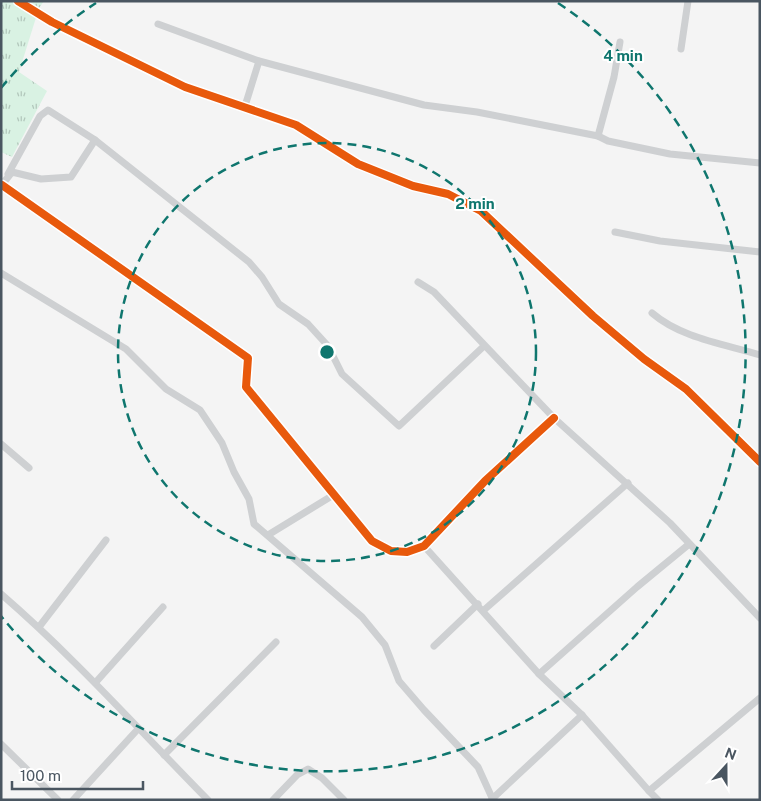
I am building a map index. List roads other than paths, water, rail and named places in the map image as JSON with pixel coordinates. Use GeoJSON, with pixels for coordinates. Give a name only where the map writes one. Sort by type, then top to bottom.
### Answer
{"type":"FeatureCollection","features":[{"type":"Feature","properties":{"kind":"street"},"geometry":{"type":"LineString","coordinates":[[18,1],[52,22],[185,87],[245,106],[296,126],[358,164],[412,186],[448,194],[481,211],[593,316],[644,359],[686,389],[760,462]]}},
{"type":"Feature","properties":{"kind":"street"},"geometry":{"type":"LineString","coordinates":[[681,48],[688,1]]}},
{"type":"Feature","properties":{"kind":"street"},"geometry":{"type":"LineString","coordinates":[[158,24],[259,61],[424,105],[476,112],[598,136],[608,141],[670,154],[760,163]]}},
{"type":"Feature","properties":{"kind":"street"},"geometry":{"type":"LineString","coordinates":[[598,136],[614,77],[620,42]]}},
{"type":"Feature","properties":{"kind":"street"},"geometry":{"type":"LineString","coordinates":[[245,106],[259,61]]}},
{"type":"Feature","properties":{"kind":"street"},"geometry":{"type":"LineString","coordinates":[[484,346],[399,426],[342,374],[324,340],[308,324],[278,304],[262,277],[249,262],[95,140],[48,110],[40,116],[2,185],[248,358],[246,387],[372,541],[391,551],[407,552],[424,546],[485,480],[554,418]]}},
{"type":"Feature","properties":{"kind":"street"},"geometry":{"type":"LineString","coordinates":[[8,174],[16,172],[41,179],[67,179],[75,173],[95,140]]}},
{"type":"Feature","properties":{"kind":"street"},"geometry":{"type":"LineString","coordinates":[[615,232],[660,241],[760,252]]}},
{"type":"Feature","properties":{"kind":"street"},"geometry":{"type":"LineString","coordinates":[[1,273],[126,349],[166,389],[200,410],[222,443],[234,472],[249,499],[254,524],[362,617],[385,646],[399,681],[478,767],[492,799],[582,715]]}},
{"type":"Feature","properties":{"kind":"street"},"geometry":{"type":"LineString","coordinates":[[418,282],[434,292],[554,418],[670,523],[688,545],[760,618]]}},
{"type":"Feature","properties":{"kind":"street"},"geometry":{"type":"LineString","coordinates":[[652,313],[664,323],[684,333],[760,355]]}},
{"type":"Feature","properties":{"kind":"street"},"geometry":{"type":"LineString","coordinates":[[1,444],[29,468]]}},
{"type":"Feature","properties":{"kind":"street"},"geometry":{"type":"LineString","coordinates":[[484,610],[628,483]]}},
{"type":"Feature","properties":{"kind":"street"},"geometry":{"type":"LineString","coordinates":[[268,535],[335,494]]}},
{"type":"Feature","properties":{"kind":"street"},"geometry":{"type":"LineString","coordinates":[[39,627],[106,540]]}},
{"type":"Feature","properties":{"kind":"street"},"geometry":{"type":"LineString","coordinates":[[539,674],[636,587],[688,545]]}},
{"type":"Feature","properties":{"kind":"street"},"geometry":{"type":"LineString","coordinates":[[424,546],[484,610],[539,674],[582,715],[654,799]]}},
{"type":"Feature","properties":{"kind":"street"},"geometry":{"type":"LineString","coordinates":[[1,594],[39,627],[96,682],[138,729],[208,800]]}},
{"type":"Feature","properties":{"kind":"street"},"geometry":{"type":"LineString","coordinates":[[434,646],[478,604]]}},
{"type":"Feature","properties":{"kind":"street"},"geometry":{"type":"LineString","coordinates":[[96,682],[164,607]]}},
{"type":"Feature","properties":{"kind":"street"},"geometry":{"type":"LineString","coordinates":[[164,756],[276,642]]}},
{"type":"Feature","properties":{"kind":"street"},"geometry":{"type":"LineString","coordinates":[[649,791],[760,698]]}},
{"type":"Feature","properties":{"kind":"street"},"geometry":{"type":"LineString","coordinates":[[73,800],[138,729]]}},
{"type":"Feature","properties":{"kind":"street"},"geometry":{"type":"LineString","coordinates":[[1,744],[58,800]]}},
{"type":"Feature","properties":{"kind":"street"},"geometry":{"type":"LineString","coordinates":[[272,800],[297,775],[308,769],[322,778],[344,800]]}}]}
